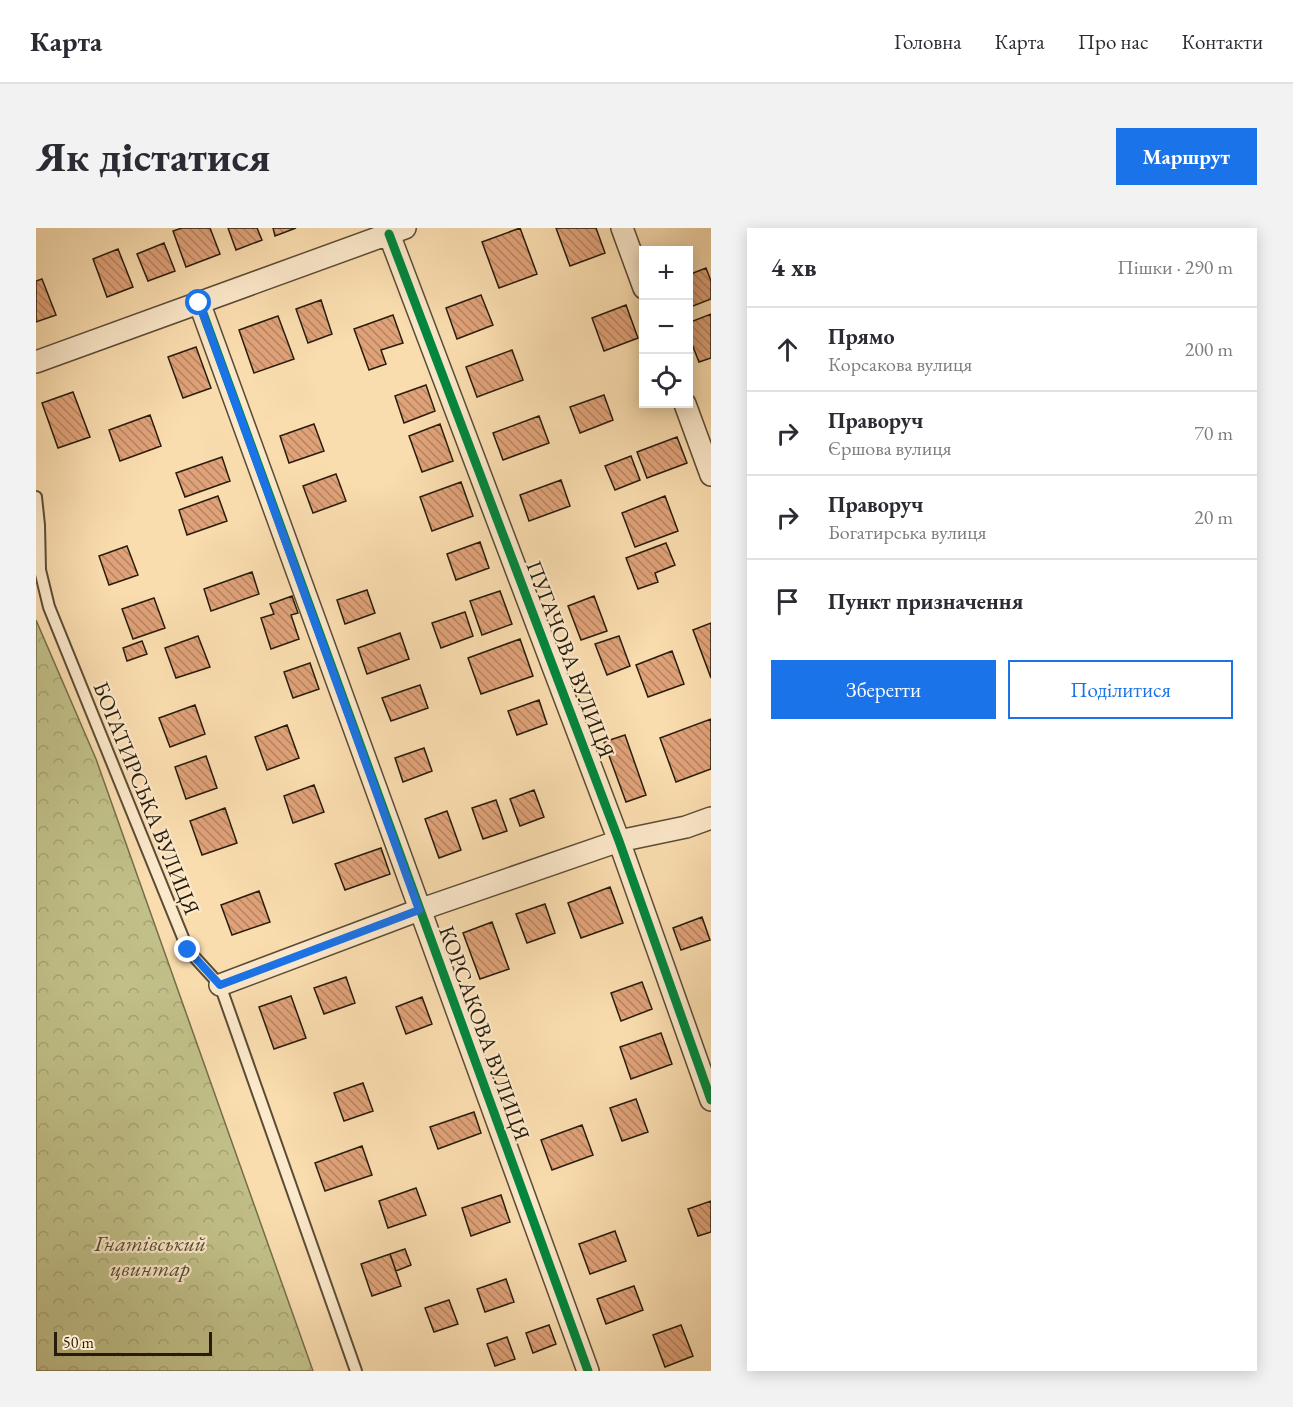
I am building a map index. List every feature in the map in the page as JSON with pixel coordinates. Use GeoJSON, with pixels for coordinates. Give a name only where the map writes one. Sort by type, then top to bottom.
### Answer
{"type":"FeatureCollection","features":[{"type":"Feature","properties":{"kind":"street"},"geometry":{"type":"LineString","coordinates":[[622,228],[639,274]]}},
{"type":"Feature","properties":{"kind":"street"},"geometry":{"type":"LineString","coordinates":[[36,362],[397,231]]}},
{"type":"Feature","properties":{"kind":"street","name":"ПУГАЧОВА ВУЛИЦЯ"},"geometry":{"type":"LineString","coordinates":[[397,231],[711,1100]]}},
{"type":"Feature","properties":{"kind":"street","name":"КОРСАКОВА ВУЛИЦЯ"},"geometry":{"type":"LineString","coordinates":[[199,303],[588,1371]]}},
{"type":"Feature","properties":{"kind":"street"},"geometry":{"type":"LineString","coordinates":[[686,408],[711,475]]}},
{"type":"Feature","properties":{"kind":"street"},"geometry":{"type":"LineString","coordinates":[[220,985],[419,910],[619,841],[686,827],[711,818]]}},
{"type":"Feature","properties":{"kind":"lane","name":"БОГАТИРСЬКА ВУЛИЦЯ"},"geometry":{"type":"LineString","coordinates":[[36,497],[40,570],[49,608],[188,950],[220,985],[356,1371]]}},
{"type":"Feature","properties":{"kind":"green space","name":"Гнатівський цвинтар"},"geometry":{"type":"Polygon","coordinates":[[[36,620],[96,759],[313,1371],[36,1371],[36,620]]]}},
{"type":"Feature","properties":{"kind":"building"},"geometry":{"type":"Polygon","coordinates":[[[182,228],[210,228],[220,254],[186,267],[173,231],[182,228]]]}},
{"type":"Feature","properties":{"kind":"building"},"geometry":{"type":"Polygon","coordinates":[[[228,228],[257,228],[262,240],[236,250],[228,228]]]}},
{"type":"Feature","properties":{"kind":"building"},"geometry":{"type":"Polygon","coordinates":[[[273,228],[296,228],[275,236],[273,228]]]}},
{"type":"Feature","properties":{"kind":"building"},"geometry":{"type":"Polygon","coordinates":[[[520,228],[537,274],[499,288],[482,242],[520,228]]]}},
{"type":"Feature","properties":{"kind":"building"},"geometry":{"type":"Polygon","coordinates":[[[556,228],[596,228],[605,253],[570,266],[556,228]]]}},
{"type":"Feature","properties":{"kind":"building"},"geometry":{"type":"Polygon","coordinates":[[[164,243],[175,271],[148,281],[137,254],[164,243]]]}},
{"type":"Feature","properties":{"kind":"building"},"geometry":{"type":"Polygon","coordinates":[[[118,249],[133,287],[107,297],[93,259],[118,249]]]}},
{"type":"Feature","properties":{"kind":"building"},"geometry":{"type":"Polygon","coordinates":[[[706,268],[711,281],[711,299],[693,306],[693,300],[693,273],[706,268]]]}},
{"type":"Feature","properties":{"kind":"building"},"geometry":{"type":"Polygon","coordinates":[[[42,279],[56,315],[36,322],[36,281],[42,279]]]}},
{"type":"Feature","properties":{"kind":"building"},"geometry":{"type":"Polygon","coordinates":[[[481,295],[493,325],[457,339],[446,308],[481,295]]]}},
{"type":"Feature","properties":{"kind":"building"},"geometry":{"type":"Polygon","coordinates":[[[321,300],[332,334],[308,343],[296,309],[321,300]]]}},
{"type":"Feature","properties":{"kind":"building"},"geometry":{"type":"Polygon","coordinates":[[[626,305],[638,338],[604,351],[592,318],[626,305]]]}},
{"type":"Feature","properties":{"kind":"building"},"geometry":{"type":"Polygon","coordinates":[[[711,314],[711,358],[699,362],[693,347],[693,321],[711,314]]]}},
{"type":"Feature","properties":{"kind":"building"},"geometry":{"type":"Polygon","coordinates":[[[393,315],[403,343],[381,350],[386,364],[369,370],[354,329],[393,315]]]}},
{"type":"Feature","properties":{"kind":"building"},"geometry":{"type":"Polygon","coordinates":[[[278,316],[294,359],[254,373],[239,330],[278,316]]]}},
{"type":"Feature","properties":{"kind":"building"},"geometry":{"type":"Polygon","coordinates":[[[196,347],[211,388],[183,398],[168,357],[196,347]]]}},
{"type":"Feature","properties":{"kind":"building"},"geometry":{"type":"Polygon","coordinates":[[[512,350],[523,380],[477,397],[466,367],[512,350]]]}},
{"type":"Feature","properties":{"kind":"building"},"geometry":{"type":"Polygon","coordinates":[[[426,385],[435,411],[404,423],[395,396],[426,385]]]}},
{"type":"Feature","properties":{"kind":"building"},"geometry":{"type":"Polygon","coordinates":[[[73,392],[90,437],[58,448],[42,403],[73,392]]]}},
{"type":"Feature","properties":{"kind":"building"},"geometry":{"type":"Polygon","coordinates":[[[604,395],[613,420],[580,433],[570,407],[604,395]]]}},
{"type":"Feature","properties":{"kind":"building"},"geometry":{"type":"Polygon","coordinates":[[[150,415],[161,446],[120,461],[109,430],[150,415]]]}},
{"type":"Feature","properties":{"kind":"building"},"geometry":{"type":"Polygon","coordinates":[[[539,416],[549,443],[503,460],[493,433],[539,416]]]}},
{"type":"Feature","properties":{"kind":"building"},"geometry":{"type":"Polygon","coordinates":[[[314,424],[324,451],[289,463],[280,436],[314,424]]]}},
{"type":"Feature","properties":{"kind":"building"},"geometry":{"type":"Polygon","coordinates":[[[440,424],[453,461],[422,472],[409,436],[440,424]]]}},
{"type":"Feature","properties":{"kind":"building"},"geometry":{"type":"Polygon","coordinates":[[[677,437],[687,463],[647,478],[637,452],[677,437]]]}},
{"type":"Feature","properties":{"kind":"building"},"geometry":{"type":"Polygon","coordinates":[[[631,456],[640,480],[615,490],[605,466],[631,456]]]}},
{"type":"Feature","properties":{"kind":"building"},"geometry":{"type":"Polygon","coordinates":[[[222,457],[230,481],[185,497],[176,473],[222,457]]]}},
{"type":"Feature","properties":{"kind":"building"},"geometry":{"type":"Polygon","coordinates":[[[336,474],[346,501],[313,513],[303,486],[336,474]]]}},
{"type":"Feature","properties":{"kind":"building"},"geometry":{"type":"Polygon","coordinates":[[[561,480],[570,506],[529,521],[520,495],[561,480]]]}},
{"type":"Feature","properties":{"kind":"building"},"geometry":{"type":"Polygon","coordinates":[[[461,482],[473,516],[432,531],[420,497],[461,482]]]}},
{"type":"Feature","properties":{"kind":"building"},"geometry":{"type":"Polygon","coordinates":[[[218,496],[227,521],[187,535],[179,510],[218,496]]]}},
{"type":"Feature","properties":{"kind":"building"},"geometry":{"type":"Polygon","coordinates":[[[665,496],[678,531],[635,547],[622,513],[665,496]]]}},
{"type":"Feature","properties":{"kind":"building"},"geometry":{"type":"Polygon","coordinates":[[[480,542],[489,568],[456,580],[447,554],[480,542]]]}},
{"type":"Feature","properties":{"kind":"building"},"geometry":{"type":"Polygon","coordinates":[[[666,543],[675,565],[655,573],[658,582],[638,589],[626,558],[666,543]]]}},
{"type":"Feature","properties":{"kind":"building"},"geometry":{"type":"Polygon","coordinates":[[[127,546],[138,575],[109,585],[99,556],[127,546]]]}},
{"type":"Feature","properties":{"kind":"building"},"geometry":{"type":"Polygon","coordinates":[[[252,572],[259,594],[211,611],[204,589],[252,572]]]}},
{"type":"Feature","properties":{"kind":"building"},"geometry":{"type":"Polygon","coordinates":[[[367,590],[375,613],[345,624],[337,600],[367,590]]]}},
{"type":"Feature","properties":{"kind":"building"},"geometry":{"type":"Polygon","coordinates":[[[500,591],[512,624],[482,635],[470,601],[500,591]]]}},
{"type":"Feature","properties":{"kind":"building"},"geometry":{"type":"Polygon","coordinates":[[[292,596],[298,613],[291,615],[299,639],[271,649],[261,618],[274,614],[270,604],[292,596]]]}},
{"type":"Feature","properties":{"kind":"building"},"geometry":{"type":"Polygon","coordinates":[[[594,596],[607,631],[581,640],[568,606],[594,596]]]}},
{"type":"Feature","properties":{"kind":"building"},"geometry":{"type":"Polygon","coordinates":[[[154,598],[165,628],[133,639],[122,609],[154,598]]]}},
{"type":"Feature","properties":{"kind":"building"},"geometry":{"type":"Polygon","coordinates":[[[465,612],[473,636],[441,648],[432,623],[465,612]]]}},
{"type":"Feature","properties":{"kind":"building"},"geometry":{"type":"Polygon","coordinates":[[[711,623],[711,678],[693,630],[711,623]]]}},
{"type":"Feature","properties":{"kind":"building"},"geometry":{"type":"Polygon","coordinates":[[[400,633],[409,659],[367,674],[358,648],[400,633]]]}},
{"type":"Feature","properties":{"kind":"building"},"geometry":{"type":"Polygon","coordinates":[[[198,636],[210,667],[176,678],[165,648],[198,636]]]}},
{"type":"Feature","properties":{"kind":"building"},"geometry":{"type":"Polygon","coordinates":[[[619,636],[630,666],[607,675],[595,644],[619,636]]]}},
{"type":"Feature","properties":{"kind":"building"},"geometry":{"type":"Polygon","coordinates":[[[520,639],[533,676],[481,694],[468,658],[520,639]]]}},
{"type":"Feature","properties":{"kind":"building"},"geometry":{"type":"Polygon","coordinates":[[[142,641],[147,654],[127,661],[123,648],[142,641]]]}},
{"type":"Feature","properties":{"kind":"building"},"geometry":{"type":"Polygon","coordinates":[[[672,651],[684,684],[648,697],[636,665],[672,651]]]}},
{"type":"Feature","properties":{"kind":"building"},"geometry":{"type":"Polygon","coordinates":[[[310,663],[319,689],[293,698],[284,672],[310,663]]]}},
{"type":"Feature","properties":{"kind":"building"},"geometry":{"type":"Polygon","coordinates":[[[420,685],[428,708],[391,721],[382,698],[420,685]]]}},
{"type":"Feature","properties":{"kind":"building"},"geometry":{"type":"Polygon","coordinates":[[[539,700],[547,724],[517,735],[508,711],[539,700]]]}},
{"type":"Feature","properties":{"kind":"building"},"geometry":{"type":"Polygon","coordinates":[[[195,705],[205,734],[170,747],[159,718],[195,705]]]}},
{"type":"Feature","properties":{"kind":"building"},"geometry":{"type":"Polygon","coordinates":[[[711,719],[711,769],[676,782],[660,738],[711,719]]]}},
{"type":"Feature","properties":{"kind":"building"},"geometry":{"type":"Polygon","coordinates":[[[287,725],[299,758],[267,770],[255,737],[287,725]]]}},
{"type":"Feature","properties":{"kind":"building"},"geometry":{"type":"Polygon","coordinates":[[[625,735],[646,795],[626,802],[604,742],[625,735]]]}},
{"type":"Feature","properties":{"kind":"building"},"geometry":{"type":"Polygon","coordinates":[[[424,748],[432,771],[403,782],[395,758],[424,748]]]}},
{"type":"Feature","properties":{"kind":"building"},"geometry":{"type":"Polygon","coordinates":[[[206,756],[217,788],[186,799],[175,767],[206,756]]]}},
{"type":"Feature","properties":{"kind":"building"},"geometry":{"type":"Polygon","coordinates":[[[314,785],[324,812],[293,823],[284,796],[314,785]]]}},
{"type":"Feature","properties":{"kind":"building"},"geometry":{"type":"Polygon","coordinates":[[[534,790],[544,817],[520,826],[510,799],[534,790]]]}},
{"type":"Feature","properties":{"kind":"building"},"geometry":{"type":"Polygon","coordinates":[[[496,800],[507,831],[483,839],[472,808],[496,800]]]}},
{"type":"Feature","properties":{"kind":"building"},"geometry":{"type":"Polygon","coordinates":[[[225,808],[237,843],[202,855],[190,821],[225,808]]]}},
{"type":"Feature","properties":{"kind":"building"},"geometry":{"type":"Polygon","coordinates":[[[447,811],[461,850],[439,858],[425,819],[447,811]]]}},
{"type":"Feature","properties":{"kind":"building"},"geometry":{"type":"Polygon","coordinates":[[[381,848],[390,874],[345,890],[335,864],[381,848]]]}},
{"type":"Feature","properties":{"kind":"building"},"geometry":{"type":"Polygon","coordinates":[[[610,887],[623,923],[581,938],[568,903],[610,887]]]}},
{"type":"Feature","properties":{"kind":"building"},"geometry":{"type":"Polygon","coordinates":[[[259,891],[270,922],[232,935],[221,905],[259,891]]]}},
{"type":"Feature","properties":{"kind":"building"},"geometry":{"type":"Polygon","coordinates":[[[545,904],[555,933],[527,943],[516,914],[545,904]]]}},
{"type":"Feature","properties":{"kind":"building"},"geometry":{"type":"Polygon","coordinates":[[[702,917],[710,940],[681,950],[673,928],[702,917]]]}},
{"type":"Feature","properties":{"kind":"building"},"geometry":{"type":"Polygon","coordinates":[[[492,922],[509,969],[480,979],[463,933],[492,922]]]}},
{"type":"Feature","properties":{"kind":"building"},"geometry":{"type":"Polygon","coordinates":[[[346,977],[355,1003],[324,1014],[314,988],[346,977]]]}},
{"type":"Feature","properties":{"kind":"building"},"geometry":{"type":"Polygon","coordinates":[[[642,982],[652,1009],[621,1021],[611,993],[642,982]]]}},
{"type":"Feature","properties":{"kind":"building"},"geometry":{"type":"Polygon","coordinates":[[[291,996],[306,1038],[274,1049],[259,1007],[291,996]]]}},
{"type":"Feature","properties":{"kind":"building"},"geometry":{"type":"Polygon","coordinates":[[[422,997],[432,1024],[406,1034],[396,1007],[422,997]]]}},
{"type":"Feature","properties":{"kind":"building"},"geometry":{"type":"Polygon","coordinates":[[[661,1033],[672,1064],[631,1079],[620,1047],[661,1033]]]}},
{"type":"Feature","properties":{"kind":"building"},"geometry":{"type":"Polygon","coordinates":[[[363,1083],[373,1111],[344,1121],[334,1093],[363,1083]]]}},
{"type":"Feature","properties":{"kind":"building"},"geometry":{"type":"Polygon","coordinates":[[[636,1099],[648,1132],[622,1141],[610,1108],[636,1099]]]}},
{"type":"Feature","properties":{"kind":"building"},"geometry":{"type":"Polygon","coordinates":[[[474,1112],[481,1133],[438,1149],[430,1127],[474,1112]]]}},
{"type":"Feature","properties":{"kind":"building"},"geometry":{"type":"Polygon","coordinates":[[[582,1125],[593,1155],[552,1170],[541,1140],[582,1125]]]}},
{"type":"Feature","properties":{"kind":"building"},"geometry":{"type":"Polygon","coordinates":[[[362,1146],[372,1175],[325,1191],[315,1163],[362,1146]]]}},
{"type":"Feature","properties":{"kind":"building"},"geometry":{"type":"Polygon","coordinates":[[[416,1188],[426,1215],[388,1228],[379,1201],[416,1188]]]}},
{"type":"Feature","properties":{"kind":"building"},"geometry":{"type":"Polygon","coordinates":[[[501,1195],[510,1222],[471,1236],[462,1208],[501,1195]]]}},
{"type":"Feature","properties":{"kind":"building"},"geometry":{"type":"Polygon","coordinates":[[[711,1201],[711,1232],[698,1236],[688,1209],[711,1201]]]}},
{"type":"Feature","properties":{"kind":"building"},"geometry":{"type":"Polygon","coordinates":[[[615,1231],[626,1261],[590,1274],[579,1244],[615,1231]]]}},
{"type":"Feature","properties":{"kind":"building"},"geometry":{"type":"Polygon","coordinates":[[[405,1249],[411,1265],[396,1271],[390,1254],[405,1249]]]}},
{"type":"Feature","properties":{"kind":"building"},"geometry":{"type":"Polygon","coordinates":[[[390,1254],[401,1286],[372,1296],[361,1264],[390,1254]]]}},
{"type":"Feature","properties":{"kind":"building"},"geometry":{"type":"Polygon","coordinates":[[[506,1279],[514,1302],[485,1312],[477,1289],[506,1279]]]}},
{"type":"Feature","properties":{"kind":"building"},"geometry":{"type":"Polygon","coordinates":[[[634,1286],[643,1310],[606,1324],[597,1299],[634,1286]]]}},
{"type":"Feature","properties":{"kind":"building"},"geometry":{"type":"Polygon","coordinates":[[[449,1300],[458,1324],[434,1332],[425,1308],[449,1300]]]}},
{"type":"Feature","properties":{"kind":"building"},"geometry":{"type":"Polygon","coordinates":[[[549,1325],[556,1344],[533,1353],[526,1333],[549,1325]]]}},
{"type":"Feature","properties":{"kind":"building"},"geometry":{"type":"Polygon","coordinates":[[[681,1325],[693,1356],[665,1367],[653,1335],[681,1325]]]}},
{"type":"Feature","properties":{"kind":"building"},"geometry":{"type":"Polygon","coordinates":[[[507,1337],[515,1359],[495,1366],[487,1344],[507,1337]]]}},
{"type":"Feature","properties":{"kind":"cycle path"},"geometry":{"type":"LineString","coordinates":[[389,234],[619,841],[711,1100]]}},
{"type":"Feature","properties":{"kind":"cycle path"},"geometry":{"type":"LineString","coordinates":[[199,302],[588,1371]]}},
{"type":"Feature","properties":{"kind":"route"},"geometry":{"type":"LineString","coordinates":[[188,950],[220,985],[419,910],[199,303]]}}]}
